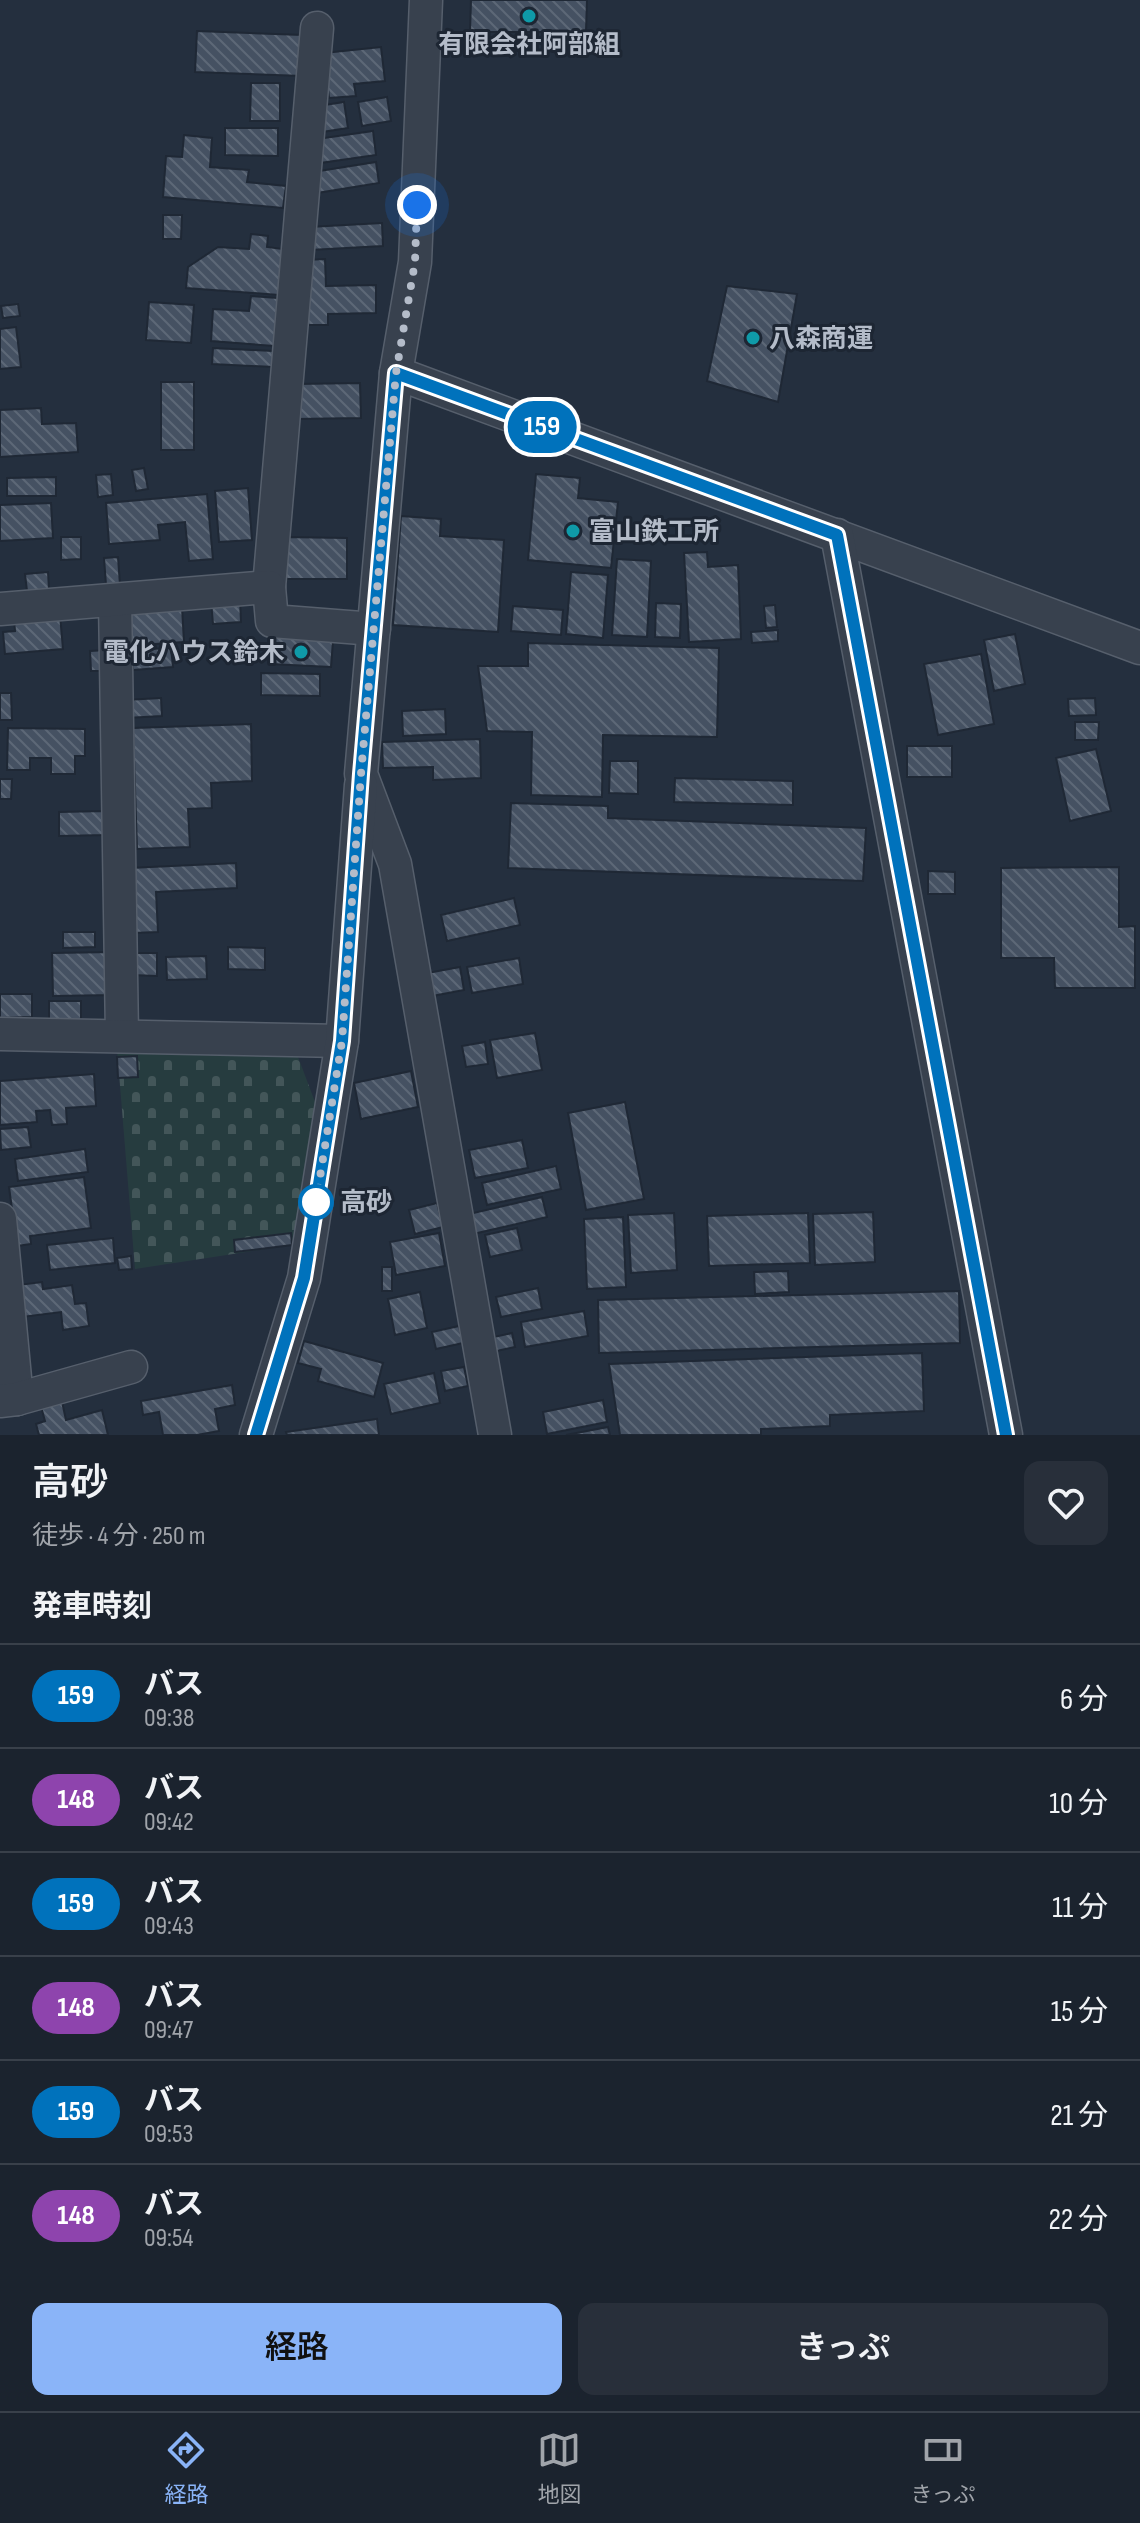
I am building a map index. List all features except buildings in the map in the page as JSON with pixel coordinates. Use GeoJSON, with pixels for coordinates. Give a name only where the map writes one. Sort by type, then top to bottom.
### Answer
{"type":"FeatureCollection","features":[{"type":"Feature","properties":{"kind":"street"},"geometry":{"type":"LineString","coordinates":[[256,1435],[304,1278],[342,1041],[361,774],[396,373],[415,262],[426,0]]}},
{"type":"Feature","properties":{"kind":"street"},"geometry":{"type":"LineString","coordinates":[[317,28],[269,587],[272,621],[374,629]]}},
{"type":"Feature","properties":{"kind":"street"},"geometry":{"type":"LineString","coordinates":[[396,373],[1140,648]]}},
{"type":"Feature","properties":{"kind":"street"},"geometry":{"type":"LineString","coordinates":[[837,535],[1006,1435]]}},
{"type":"Feature","properties":{"kind":"street"},"geometry":{"type":"LineString","coordinates":[[0,609],[269,587]]}},
{"type":"Feature","properties":{"kind":"street"},"geometry":{"type":"LineString","coordinates":[[115,600],[122,1036]]}},
{"type":"Feature","properties":{"kind":"street"},"geometry":{"type":"LineString","coordinates":[[361,774],[395,864],[495,1435]]}},
{"type":"Feature","properties":{"kind":"street"},"geometry":{"type":"LineString","coordinates":[[0,1034],[342,1041]]}},
{"type":"Feature","properties":{"kind":"street"},"geometry":{"type":"LineString","coordinates":[[0,1219],[9,1400],[131,1367]]}},
{"type":"Feature","properties":{"kind":"green space"},"geometry":{"type":"Polygon","coordinates":[[[117,1049],[295,1049],[318,1110],[298,1244],[135,1269],[117,1049]]]}},
{"type":"Feature","properties":{"kind":"bus line","name":"159"},"geometry":{"type":"LineString","coordinates":[[256,1435],[304,1278],[342,1041],[361,774],[396,373],[837,535],[1006,1435]]}},
{"type":"Feature","properties":{"kind":"place","name":"有限会社阿部組"},"geometry":{"type":"Point","coordinates":[529,16]}},
{"type":"Feature","properties":{"kind":"place","name":"八森商運"},"geometry":{"type":"Point","coordinates":[753,338]}},
{"type":"Feature","properties":{"kind":"place","name":"富山鉄工所"},"geometry":{"type":"Point","coordinates":[573,531]}},
{"type":"Feature","properties":{"kind":"place","name":"電化ハウス鈴木"},"geometry":{"type":"Point","coordinates":[301,652]}},
{"type":"Feature","properties":{"kind":"place","name":"高砂"},"geometry":{"type":"Point","coordinates":[316,1202]}},
{"type":"Feature","properties":{"kind":"route"},"geometry":{"type":"LineString","coordinates":[[316,1202],[342,1041],[361,774],[396,373],[415,262],[417,205]]}}]}
